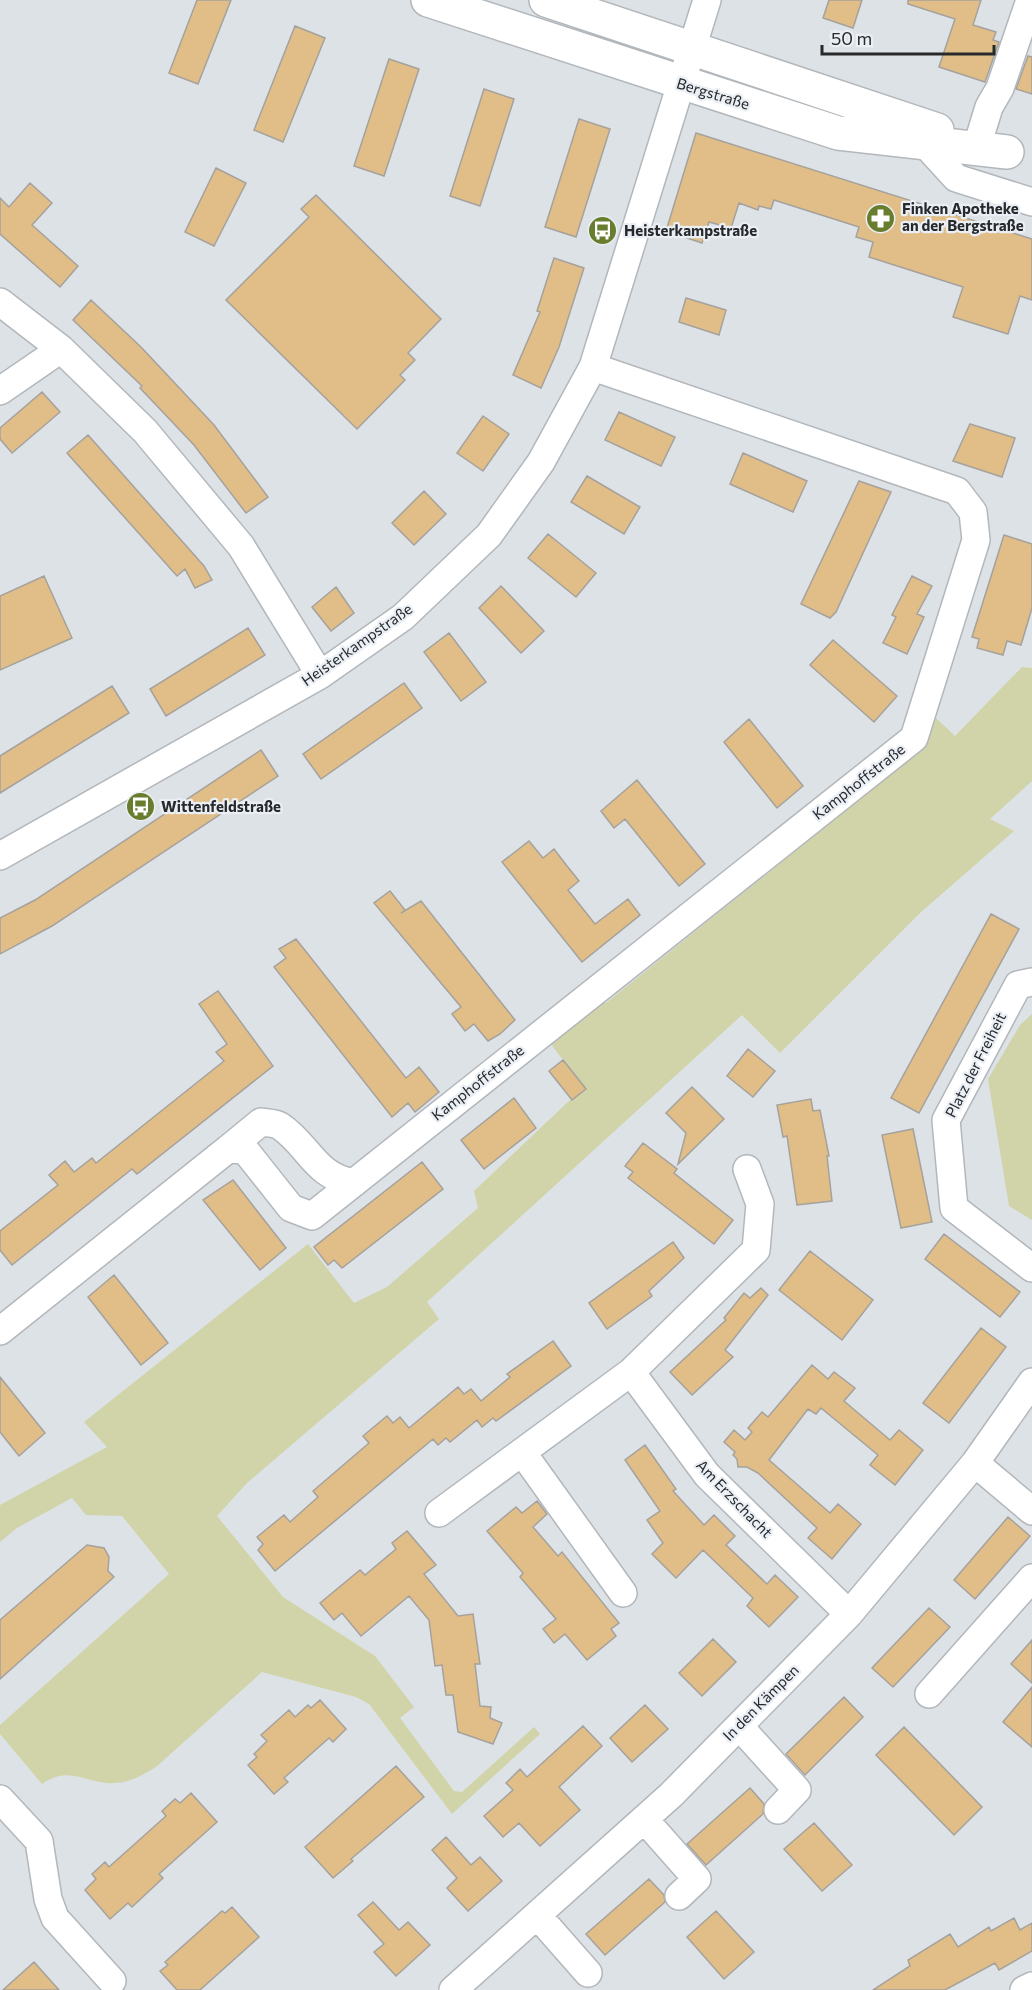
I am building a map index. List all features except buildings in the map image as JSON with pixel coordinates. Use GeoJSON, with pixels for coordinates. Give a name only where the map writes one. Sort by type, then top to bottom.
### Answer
{"type":"FeatureCollection","features":[{"type":"Feature","properties":{"kind":"main road","name":"Bergstraße"},"geometry":{"type":"LineString","coordinates":[[428,0],[681,84],[838,133],[1006,152]]}},
{"type":"Feature","properties":{"kind":"main road"},"geometry":{"type":"LineString","coordinates":[[546,0],[1006,152]]}},
{"type":"Feature","properties":{"kind":"street","name":"Heisterkampstraße"},"geometry":{"type":"LineString","coordinates":[[0,856],[320,675],[403,617],[489,535],[542,462],[593,367],[707,0]]}},
{"type":"Feature","properties":{"kind":"street"},"geometry":{"type":"LineString","coordinates":[[1006,152],[989,107],[1000,88],[1030,0]]}},
{"type":"Feature","properties":{"kind":"street"},"geometry":{"type":"LineString","coordinates":[[924,143],[956,178],[1032,202]]}},
{"type":"Feature","properties":{"kind":"street"},"geometry":{"type":"LineString","coordinates":[[0,302],[61,349],[145,431],[241,546],[320,675]]}},
{"type":"Feature","properties":{"kind":"street"},"geometry":{"type":"LineString","coordinates":[[0,391],[61,349]]}},
{"type":"Feature","properties":{"kind":"street","name":"Kamphoffstraße"},"geometry":{"type":"LineString","coordinates":[[228,1149],[245,1150],[291,1208],[312,1216],[914,738],[976,540],[973,512],[957,491],[593,367]]}},
{"type":"Feature","properties":{"kind":"street","name":"Platz der Freiheit"},"geometry":{"type":"LineString","coordinates":[[1032,982],[1018,985],[946,1120],[954,1208],[1032,1268]]}},
{"type":"Feature","properties":{"kind":"street"},"geometry":{"type":"LineString","coordinates":[[0,1331],[261,1122],[278,1125],[327,1175],[354,1183]]}},
{"type":"Feature","properties":{"kind":"street"},"geometry":{"type":"LineString","coordinates":[[439,1513],[631,1372],[756,1250],[760,1204],[747,1169]]}},
{"type":"Feature","properties":{"kind":"street","name":"Am Erzschacht"},"geometry":{"type":"LineString","coordinates":[[631,1372],[707,1475],[849,1614]]}},
{"type":"Feature","properties":{"kind":"street","name":"In den Kämpen"},"geometry":{"type":"LineString","coordinates":[[453,1990],[644,1819],[849,1614],[975,1463],[1032,1382]]}},
{"type":"Feature","properties":{"kind":"street"},"geometry":{"type":"LineString","coordinates":[[522,1452],[623,1593]]}},
{"type":"Feature","properties":{"kind":"street"},"geometry":{"type":"LineString","coordinates":[[975,1463],[1032,1511]]}},
{"type":"Feature","properties":{"kind":"street"},"geometry":{"type":"LineString","coordinates":[[929,1694],[1032,1578]]}},
{"type":"Feature","properties":{"kind":"street"},"geometry":{"type":"LineString","coordinates":[[739,1726],[797,1790],[778,1810]]}},
{"type":"Feature","properties":{"kind":"street"},"geometry":{"type":"LineString","coordinates":[[0,1799],[39,1841],[48,1899],[55,1918],[111,1987]]}},
{"type":"Feature","properties":{"kind":"street"},"geometry":{"type":"LineString","coordinates":[[644,1819],[697,1879],[679,1896]]}},
{"type":"Feature","properties":{"kind":"street"},"geometry":{"type":"LineString","coordinates":[[537,1915],[588,1973]]}},
{"type":"Feature","properties":{"kind":"street"},"geometry":{"type":"LineString","coordinates":[[1024,1990],[1032,1986]]}},
{"type":"Feature","properties":{"kind":"green space"},"geometry":{"type":"Polygon","coordinates":[[[1022,667],[1032,668],[1032,781],[990,819],[1014,831],[920,913],[780,1053],[742,1015],[427,1302],[439,1319],[247,1483],[217,1516],[283,1597],[375,1656],[414,1707],[400,1718],[454,1791],[462,1792],[534,1727],[540,1734],[452,1814],[369,1704],[356,1697],[262,1672],[156,1767],[142,1775],[127,1781],[105,1783],[70,1775],[52,1778],[42,1784],[0,1734],[0,1725],[169,1574],[122,1516],[86,1515],[72,1498],[17,1528],[0,1542],[0,1505],[107,1447],[84,1422],[308,1244],[354,1303],[387,1287],[478,1208],[474,1191],[570,1100],[586,1090],[550,1043],[601,1003],[606,1003],[911,758],[936,718],[955,736],[1022,667]]]}},
{"type":"Feature","properties":{"kind":"green space"},"geometry":{"type":"Polygon","coordinates":[[[1032,1014],[1032,1220],[1009,1206],[988,1079],[1020,1025],[1032,1014]]]}},
{"type":"Feature","properties":{"kind":"place","name":"Finken Apotheke an der Bergstraße"},"geometry":{"type":"Point","coordinates":[881,218]}},
{"type":"Feature","properties":{"kind":"place","name":"Heisterkampstraße"},"geometry":{"type":"Point","coordinates":[603,231]}},
{"type":"Feature","properties":{"kind":"place","name":"Wittenfeldstraße"},"geometry":{"type":"Point","coordinates":[140,807]}}]}
